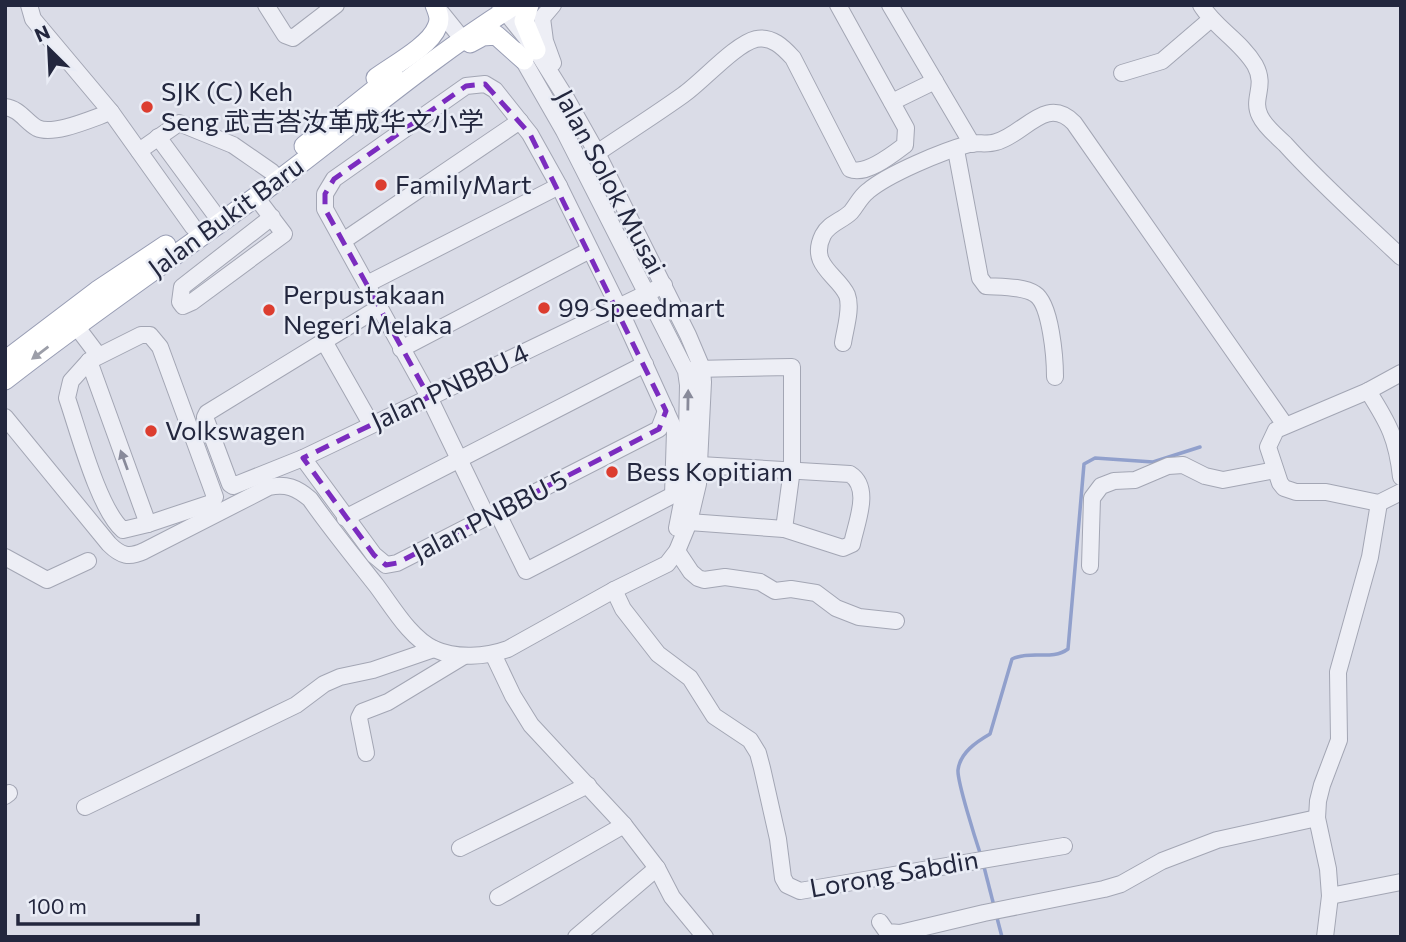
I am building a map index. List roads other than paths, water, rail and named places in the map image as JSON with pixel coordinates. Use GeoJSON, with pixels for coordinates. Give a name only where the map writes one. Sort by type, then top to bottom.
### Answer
{"type":"FeatureCollection","features":[{"type":"Feature","properties":{"kind":"main road"},"geometry":{"type":"LineString","coordinates":[[328,126],[348,102],[374,79],[430,39],[440,18],[435,5]]}},
{"type":"Feature","properties":{"kind":"main road"},"geometry":{"type":"LineString","coordinates":[[529,5],[524,21],[530,55]]}},
{"type":"Feature","properties":{"kind":"main road","name":"Jalan Bukit Baru"},"geometry":{"type":"LineString","coordinates":[[5,361],[256,197],[356,122],[461,36],[499,10]]}},
{"type":"Feature","properties":{"kind":"main road","name":"Jalan Bukit Baru"},"geometry":{"type":"LineString","coordinates":[[5,380],[71,320],[193,227],[272,172],[404,68],[461,36]]}},
{"type":"Feature","properties":{"kind":"main road"},"geometry":{"type":"LineString","coordinates":[[356,122],[483,36],[496,36],[530,55]]}},
{"type":"Feature","properties":{"kind":"street"},"geometry":{"type":"LineString","coordinates":[[29,5],[33,19],[111,112],[193,227]]}},
{"type":"Feature","properties":{"kind":"street"},"geometry":{"type":"LineString","coordinates":[[266,5],[285,35],[293,38],[335,5]]}},
{"type":"Feature","properties":{"kind":"street"},"geometry":{"type":"LineString","coordinates":[[435,5],[461,36]]}},
{"type":"Feature","properties":{"kind":"street"},"geometry":{"type":"LineString","coordinates":[[553,5],[542,18],[542,28],[566,97]]}},
{"type":"Feature","properties":{"kind":"street"},"geometry":{"type":"LineString","coordinates":[[597,153],[684,94],[744,44],[756,39],[769,39],[780,45],[793,58],[847,164],[854,171],[864,170],[905,145],[906,128],[838,5]]}},
{"type":"Feature","properties":{"kind":"street"},"geometry":{"type":"LineString","coordinates":[[890,5],[972,144]]}},
{"type":"Feature","properties":{"kind":"street"},"geometry":{"type":"LineString","coordinates":[[1201,5],[1248,54],[1255,66],[1260,77],[1257,108],[1261,119],[1298,159],[1401,257]]}},
{"type":"Feature","properties":{"kind":"street","name":"Jalan Solok Musai"},"geometry":{"type":"LineString","coordinates":[[499,10],[530,55],[566,97],[597,153],[664,285],[694,369],[703,417],[700,465],[690,522],[672,558]]}},
{"type":"Feature","properties":{"kind":"street"},"geometry":{"type":"LineString","coordinates":[[1122,73],[1163,61],[1212,19]]}},
{"type":"Feature","properties":{"kind":"street","name":"Jalan Solok Musai"},"geometry":{"type":"LineString","coordinates":[[530,55],[565,131],[648,293],[694,369]]}},
{"type":"Feature","properties":{"kind":"street"},"geometry":{"type":"LineString","coordinates":[[892,102],[935,81]]}},
{"type":"Feature","properties":{"kind":"street"},"geometry":{"type":"LineString","coordinates":[[485,84],[495,90],[520,121],[559,186],[619,307],[675,431],[673,495],[526,571],[459,460],[429,397],[325,209],[325,194],[334,178],[466,86],[485,84]]}},
{"type":"Feature","properties":{"kind":"street"},"geometry":{"type":"LineString","coordinates":[[5,107],[17,110],[34,126],[48,131],[111,112]]}},
{"type":"Feature","properties":{"kind":"street"},"geometry":{"type":"LineString","coordinates":[[843,343],[848,302],[843,288],[823,265],[820,254],[823,234],[831,225],[852,211],[860,198],[873,187],[918,164],[972,144],[995,143],[1057,111],[1066,114],[1119,186],[1285,425]]}},
{"type":"Feature","properties":{"kind":"street"},"geometry":{"type":"LineString","coordinates":[[343,241],[520,121]]}},
{"type":"Feature","properties":{"kind":"street"},"geometry":{"type":"LineString","coordinates":[[139,151],[179,123],[233,145],[272,172]]}},
{"type":"Feature","properties":{"kind":"street"},"geometry":{"type":"LineString","coordinates":[[158,137],[214,213]]}},
{"type":"Feature","properties":{"kind":"street"},"geometry":{"type":"LineString","coordinates":[[956,149],[980,278],[986,286],[1030,292],[1040,298],[1053,339],[1055,377]]}},
{"type":"Feature","properties":{"kind":"street"},"geometry":{"type":"LineString","coordinates":[[367,284],[559,186]]}},
{"type":"Feature","properties":{"kind":"street"},"geometry":{"type":"LineString","coordinates":[[256,197],[272,217],[284,234],[183,306],[180,302],[182,288],[272,217]]}},
{"type":"Feature","properties":{"kind":"street"},"geometry":{"type":"LineString","coordinates":[[401,349],[590,250]]}},
{"type":"Feature","properties":{"kind":"street","name":"Jalan PNBBU 4"},"geometry":{"type":"LineString","coordinates":[[325,343],[207,413],[205,417],[233,486],[303,458],[664,285]]}},
{"type":"Feature","properties":{"kind":"street"},"geometry":{"type":"LineString","coordinates":[[371,424],[325,343],[380,307]]}},
{"type":"Feature","properties":{"kind":"street"},"geometry":{"type":"LineString","coordinates":[[71,320],[93,358],[148,524]]}},
{"type":"Feature","properties":{"kind":"street"},"geometry":{"type":"LineString","coordinates":[[141,335],[150,335],[160,347],[215,497],[211,503],[148,524],[123,530],[116,524],[103,500],[67,398],[71,381],[93,358],[141,335]]}},
{"type":"Feature","properties":{"kind":"street"},"geometry":{"type":"LineString","coordinates":[[345,518],[645,364]]}},
{"type":"Feature","properties":{"kind":"street"},"geometry":{"type":"LineString","coordinates":[[694,369],[792,367],[792,469],[784,529]]}},
{"type":"Feature","properties":{"kind":"street","name":"Jalan Solok Musai"},"geometry":{"type":"LineString","coordinates":[[672,558],[686,482],[688,385],[694,369]]}},
{"type":"Feature","properties":{"kind":"street"},"geometry":{"type":"LineString","coordinates":[[1401,373],[1368,391],[1276,430],[1268,447],[1284,488],[1296,492],[1326,492],[1380,503],[1401,492]]}},
{"type":"Feature","properties":{"kind":"street"},"geometry":{"type":"LineString","coordinates":[[1368,391],[1393,433],[1401,477]]}},
{"type":"Feature","properties":{"kind":"street","name":"Jalan PNBBU 5"},"geometry":{"type":"LineString","coordinates":[[303,458],[345,518],[374,555],[386,565],[397,563],[659,429],[666,411]]}},
{"type":"Feature","properties":{"kind":"street"},"geometry":{"type":"LineString","coordinates":[[5,417],[109,544],[121,555],[128,557],[269,487],[279,485],[301,492],[310,499],[411,630],[434,649],[464,656],[493,654],[524,641],[672,558],[704,580],[725,577],[760,582],[775,591],[791,589],[816,593],[836,608],[859,617],[896,621]]}},
{"type":"Feature","properties":{"kind":"street"},"geometry":{"type":"LineString","coordinates":[[690,522],[784,529],[840,548],[852,544],[863,492],[860,484],[850,474],[700,465]]}},
{"type":"Feature","properties":{"kind":"street"},"geometry":{"type":"LineString","coordinates":[[1090,566],[1092,498],[1101,486],[1114,481],[1135,480],[1168,466],[1183,465],[1205,476],[1223,480],[1275,470]]}},
{"type":"Feature","properties":{"kind":"street"},"geometry":{"type":"LineString","coordinates":[[1325,937],[1330,896],[1328,869],[1317,818],[1322,785],[1339,740],[1338,672],[1370,557],[1380,503]]}},
{"type":"Feature","properties":{"kind":"street"},"geometry":{"type":"LineString","coordinates":[[5,557],[47,580],[88,561]]}},
{"type":"Feature","properties":{"kind":"street","name":"Lorong Sabdin"},"geometry":{"type":"LineString","coordinates":[[614,590],[623,609],[658,654],[690,678],[715,716],[750,740],[758,753],[778,839],[783,878],[787,885],[800,891],[1064,846]]}},
{"type":"Feature","properties":{"kind":"street"},"geometry":{"type":"LineString","coordinates":[[85,807],[296,705],[324,684],[434,649]]}},
{"type":"Feature","properties":{"kind":"street"},"geometry":{"type":"LineString","coordinates":[[493,654],[513,696],[531,725],[624,825],[657,868],[672,897],[705,937]]}},
{"type":"Feature","properties":{"kind":"street"},"geometry":{"type":"LineString","coordinates":[[366,752],[359,718],[362,712],[404,693],[464,656]]}},
{"type":"Feature","properties":{"kind":"street"},"geometry":{"type":"LineString","coordinates":[[460,848],[588,785]]}},
{"type":"Feature","properties":{"kind":"street"},"geometry":{"type":"LineString","coordinates":[[880,922],[887,932],[900,933],[1121,884],[1162,861],[1217,840],[1317,818]]}},
{"type":"Feature","properties":{"kind":"street"},"geometry":{"type":"LineString","coordinates":[[498,897],[624,825]]}},
{"type":"Feature","properties":{"kind":"street"},"geometry":{"type":"LineString","coordinates":[[576,937],[657,868]]}},
{"type":"Feature","properties":{"kind":"street"},"geometry":{"type":"LineString","coordinates":[[1330,896],[1401,882]]}},
{"type":"Feature","properties":{"kind":"waterway"},"geometry":{"type":"LineString","coordinates":[[981,856],[960,786],[959,764],[970,749],[990,734],[1012,659],[1027,655],[1062,653],[1068,649],[1084,464],[1095,458],[1153,462],[1200,447]]}},
{"type":"Feature","properties":{"kind":"waterway"},"geometry":{"type":"LineString","coordinates":[[983,863],[994,906]]}},
{"type":"Feature","properties":{"kind":"waterway"},"geometry":{"type":"LineString","coordinates":[[996,914],[1002,937]]}},
{"type":"Feature","properties":{"kind":"place","name":"SJK (C) Keh Seng 武吉峇汝革成华文小学"},"geometry":{"type":"Point","coordinates":[147,107]}},
{"type":"Feature","properties":{"kind":"place","name":"FamilyMart"},"geometry":{"type":"Point","coordinates":[381,185]}},
{"type":"Feature","properties":{"kind":"place","name":"99 Speedmart"},"geometry":{"type":"Point","coordinates":[544,308]}},
{"type":"Feature","properties":{"kind":"place","name":"Perpustakaan Negeri Melaka"},"geometry":{"type":"Point","coordinates":[269,310]}},
{"type":"Feature","properties":{"kind":"place","name":"Volkswagen"},"geometry":{"type":"Point","coordinates":[151,431]}},
{"type":"Feature","properties":{"kind":"place","name":"Bess Kopitiam"},"geometry":{"type":"Point","coordinates":[612,472]}}]}
